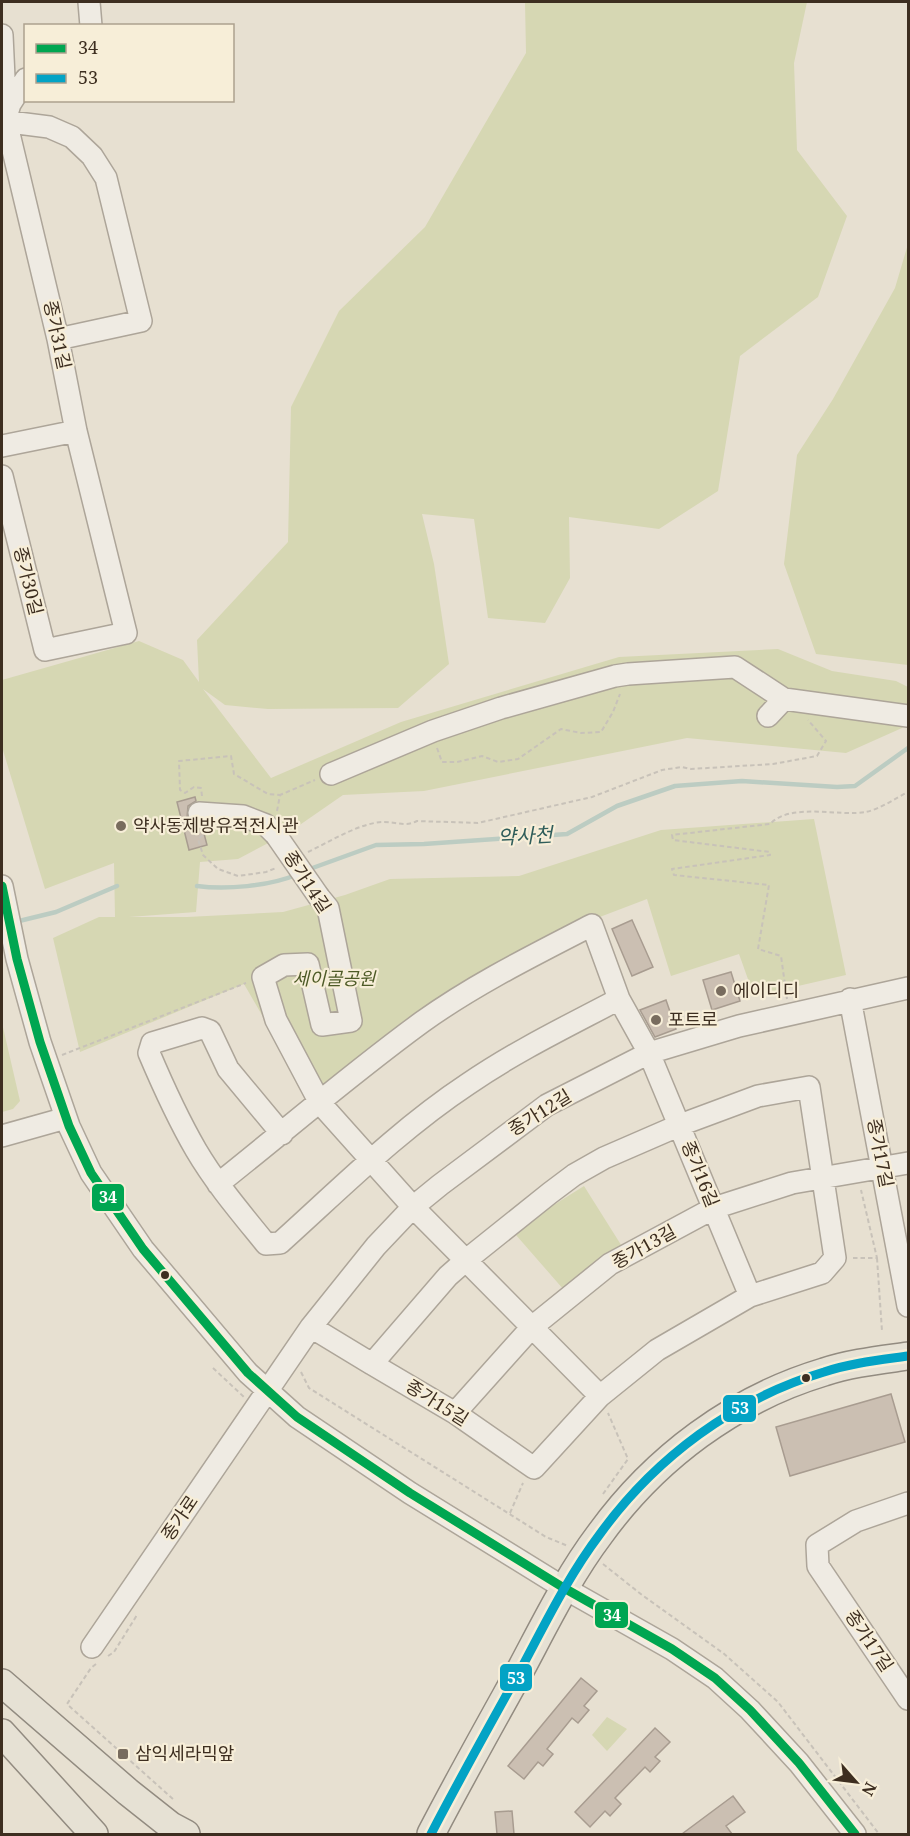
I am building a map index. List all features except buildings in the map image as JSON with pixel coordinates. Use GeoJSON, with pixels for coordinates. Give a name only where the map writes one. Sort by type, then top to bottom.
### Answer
{"type":"FeatureCollection","features":[{"type":"Feature","properties":{"kind":"main road"},"geometry":{"type":"LineString","coordinates":[[431,1829],[564,1588],[627,1499],[662,1464],[707,1428],[759,1398],[826,1371],[909,1356]]}},
{"type":"Feature","properties":{"kind":"main road"},"geometry":{"type":"LineString","coordinates":[[2,1683],[128,1792],[201,1834]]}},
{"type":"Feature","properties":{"kind":"main road"},"geometry":{"type":"LineString","coordinates":[[2,1733],[94,1834]]}},
{"type":"Feature","properties":{"kind":"main road"},"geometry":{"type":"LineString","coordinates":[[2,1748],[74,1834]]}},
{"type":"Feature","properties":{"kind":"street"},"geometry":{"type":"LineString","coordinates":[[89,2],[91,24]]}},
{"type":"Feature","properties":{"kind":"street","name":"종가31길"},"geometry":{"type":"LineString","coordinates":[[2,35],[4,121],[58,339],[76,432],[126,633],[45,650]]}},
{"type":"Feature","properties":{"kind":"street"},"geometry":{"type":"LineString","coordinates":[[24,82],[10,104],[4,121],[49,127],[72,137],[92,156],[106,178],[141,321],[58,339]]}},
{"type":"Feature","properties":{"kind":"street"},"geometry":{"type":"LineString","coordinates":[[2,446],[76,432]]}},
{"type":"Feature","properties":{"kind":"street","name":"종가30길"},"geometry":{"type":"LineString","coordinates":[[2,476],[45,650]]}},
{"type":"Feature","properties":{"kind":"street"},"geometry":{"type":"LineString","coordinates":[[332,774],[433,731],[501,708],[615,676],[735,667],[784,699],[909,716]]}},
{"type":"Feature","properties":{"kind":"street"},"geometry":{"type":"LineString","coordinates":[[768,716],[784,699]]}},
{"type":"Feature","properties":{"kind":"street"},"geometry":{"type":"LineString","coordinates":[[205,821],[243,816],[271,830]]}},
{"type":"Feature","properties":{"kind":"street","name":"종가14길"},"geometry":{"type":"LineString","coordinates":[[263,976],[284,965],[308,964],[322,1025],[351,1021],[328,908],[271,830]]}},
{"type":"Feature","properties":{"kind":"street"},"geometry":{"type":"LineString","coordinates":[[2,887],[17,959],[46,1062],[66,1118],[91,1173],[143,1249],[248,1373],[297,1418],[400,1487],[715,1678],[750,1710],[798,1763],[855,1834]]}},
{"type":"Feature","properties":{"kind":"street"},"geometry":{"type":"LineString","coordinates":[[218,1184],[423,1022],[499,973],[592,925],[619,999],[649,1053]]}},
{"type":"Feature","properties":{"kind":"street"},"geometry":{"type":"LineString","coordinates":[[263,976],[276,1020],[320,1102],[413,1207],[600,1396]]}},
{"type":"Feature","properties":{"kind":"street","name":"종가12길"},"geometry":{"type":"LineString","coordinates":[[268,1390],[311,1328],[376,1246],[413,1207],[547,1105],[649,1053],[739,1026],[850,999],[909,988]]}},
{"type":"Feature","properties":{"kind":"street"},"geometry":{"type":"LineString","coordinates":[[282,1134],[228,1069],[210,1030],[202,1028],[152,1043],[149,1053],[196,1151],[218,1184],[266,1244],[280,1243],[404,1131],[468,1084],[528,1047],[619,999]]}},
{"type":"Feature","properties":{"kind":"street","name":"종가17길"},"geometry":{"type":"LineString","coordinates":[[850,999],[909,1306]]}},
{"type":"Feature","properties":{"kind":"street","name":"종가16길"},"geometry":{"type":"LineString","coordinates":[[649,1053],[750,1296]]}},
{"type":"Feature","properties":{"kind":"street"},"geometry":{"type":"LineString","coordinates":[[372,1364],[448,1276],[574,1175],[604,1158],[680,1125],[758,1096],[809,1087],[823,1178],[829,1266],[750,1296],[657,1350],[600,1396],[534,1468]]}},
{"type":"Feature","properties":{"kind":"street"},"geometry":{"type":"LineString","coordinates":[[2,1136],[66,1118]]}},
{"type":"Feature","properties":{"kind":"street","name":"종가13길"},"geometry":{"type":"LineString","coordinates":[[455,1413],[532,1327],[610,1264],[714,1208],[792,1183],[909,1163]]}},
{"type":"Feature","properties":{"kind":"street","name":"종가15길"},"geometry":{"type":"LineString","coordinates":[[311,1328],[455,1413],[534,1468]]}},
{"type":"Feature","properties":{"kind":"street","name":"종가로"},"geometry":{"type":"LineString","coordinates":[[99,1656],[268,1390]]}},
{"type":"Feature","properties":{"kind":"street","name":"종가17길"},"geometry":{"type":"LineString","coordinates":[[909,1503],[856,1521],[817,1545],[818,1566],[909,1699]]}},
{"type":"Feature","properties":{"kind":"path"},"geometry":{"type":"LineString","coordinates":[[433,731],[442,762],[457,762],[482,756],[498,762],[518,759],[561,729],[581,733],[601,732],[613,712],[628,675]]}},
{"type":"Feature","properties":{"kind":"path"},"geometry":{"type":"LineString","coordinates":[[306,853],[353,829],[384,822],[393,824],[412,824],[417,821],[478,823],[592,797],[662,770],[682,767],[691,769],[773,764],[817,756],[826,741],[810,722],[784,699]]}},
{"type":"Feature","properties":{"kind":"path"},"geometry":{"type":"LineString","coordinates":[[201,788],[194,787],[185,793],[180,790],[179,760],[231,756],[234,774],[268,794],[280,795],[332,774]]}},
{"type":"Feature","properties":{"kind":"path"},"geometry":{"type":"LineString","coordinates":[[787,999],[781,956],[758,949],[770,885],[674,874],[672,869],[770,855],[770,852],[673,840],[672,835],[770,824],[774,819],[789,814],[867,812],[909,792]]}},
{"type":"Feature","properties":{"kind":"path"},"geometry":{"type":"LineString","coordinates":[[271,830],[280,795]]}},
{"type":"Feature","properties":{"kind":"path"},"geometry":{"type":"LineString","coordinates":[[205,821],[198,839],[203,855],[218,868],[238,876],[266,872],[278,867]]}},
{"type":"Feature","properties":{"kind":"path"},"geometry":{"type":"LineString","coordinates":[[46,1062],[263,976]]}},
{"type":"Feature","properties":{"kind":"path"},"geometry":{"type":"LineString","coordinates":[[857,1172],[877,1258],[882,1331]]}},
{"type":"Feature","properties":{"kind":"path"},"geometry":{"type":"LineString","coordinates":[[829,1266],[877,1258]]}},
{"type":"Feature","properties":{"kind":"path"},"geometry":{"type":"LineString","coordinates":[[213,1368],[255,1408]]}},
{"type":"Feature","properties":{"kind":"path"},"geometry":{"type":"LineString","coordinates":[[300,1370],[309,1388],[546,1537],[586,1554]]}},
{"type":"Feature","properties":{"kind":"path"},"geometry":{"type":"LineString","coordinates":[[600,1396],[628,1459],[601,1498]]}},
{"type":"Feature","properties":{"kind":"path"},"geometry":{"type":"LineString","coordinates":[[510,1514],[524,1482],[534,1468]]}},
{"type":"Feature","properties":{"kind":"path"},"geometry":{"type":"LineString","coordinates":[[139,1612],[114,1652],[99,1656],[67,1704],[177,1820]]}},
{"type":"Feature","properties":{"kind":"path"},"geometry":{"type":"LineString","coordinates":[[839,1780],[879,1834]]}},
{"type":"Feature","properties":{"kind":"green space","name":"세이골공원"},"geometry":{"type":"Polygon","coordinates":[[[525,2],[807,2],[794,63],[797,150],[847,216],[818,297],[740,356],[718,491],[659,529],[569,517],[570,578],[545,623],[488,618],[474,519],[422,514],[434,564],[449,664],[398,708],[268,709],[225,705],[203,689],[271,778],[401,722],[619,657],[778,649],[832,671],[896,681],[908,687],[908,716],[902,728],[846,753],[687,738],[424,791],[343,795],[291,831],[238,859],[200,862],[196,912],[129,917],[187,917],[283,912],[345,895],[390,879],[519,876],[661,830],[814,819],[846,975],[754,996],[739,954],[671,976],[647,899],[542,939],[455,986],[367,1053],[311,1100],[244,984],[80,1052],[53,938],[99,917],[115,917],[114,863],[45,889],[2,747],[2,680],[139,641],[183,660],[199,682],[197,640],[288,542],[291,407],[339,311],[425,227],[526,53],[525,2]]]}},
{"type":"Feature","properties":{"kind":"green space"},"geometry":{"type":"Polygon","coordinates":[[[908,244],[908,665],[816,654],[784,564],[797,455],[833,399],[895,288],[908,244]]]}},
{"type":"Feature","properties":{"kind":"green space"},"geometry":{"type":"Polygon","coordinates":[[[2,1023],[20,1101],[13,1109],[2,1112],[2,1023]]]}},
{"type":"Feature","properties":{"kind":"green space"},"geometry":{"type":"Polygon","coordinates":[[[584,1186],[623,1248],[564,1290],[516,1235],[549,1208],[584,1186]]]}},
{"type":"Feature","properties":{"kind":"green space"},"geometry":{"type":"Polygon","coordinates":[[[607,1717],[627,1729],[607,1751],[592,1735],[607,1717]]]}},
{"type":"Feature","properties":{"kind":"waterway","name":"약사천"},"geometry":{"type":"LineString","coordinates":[[307,870],[376,845],[567,834],[617,806],[675,786],[742,781],[855,786],[908,748]]}},
{"type":"Feature","properties":{"kind":"waterway","name":"약사천"},"geometry":{"type":"LineString","coordinates":[[197,886],[221,888],[247,886],[296,875]]}},
{"type":"Feature","properties":{"kind":"waterway","name":"약사천"},"geometry":{"type":"LineString","coordinates":[[15,922],[56,912],[117,886]]}},
{"type":"Feature","properties":{"kind":"transit line","name":"34"},"geometry":{"type":"LineString","coordinates":[[2,886],[17,959],[40,1042],[69,1126],[91,1173],[143,1249],[248,1373],[297,1417],[410,1493],[564,1588],[672,1649],[715,1678],[750,1710],[799,1763],[855,1834]]}},
{"type":"Feature","properties":{"kind":"transit line","name":"53"},"geometry":{"type":"LineString","coordinates":[[431,1834],[568,1582],[600,1534],[646,1480],[671,1456],[699,1435],[728,1415],[759,1398],[834,1369],[908,1356]]}},
{"type":"Feature","properties":{"kind":"place","name":"약사동제방유적전시관"},"geometry":{"type":"Point","coordinates":[121,826]}},
{"type":"Feature","properties":{"kind":"place","name":"에이디디"},"geometry":{"type":"Point","coordinates":[721,991]}},
{"type":"Feature","properties":{"kind":"place","name":"포트로"},"geometry":{"type":"Point","coordinates":[656,1020]}},
{"type":"Feature","properties":{"kind":"place","name":"삼익세라믹앞"},"geometry":{"type":"Point","coordinates":[123,1754]}}]}
